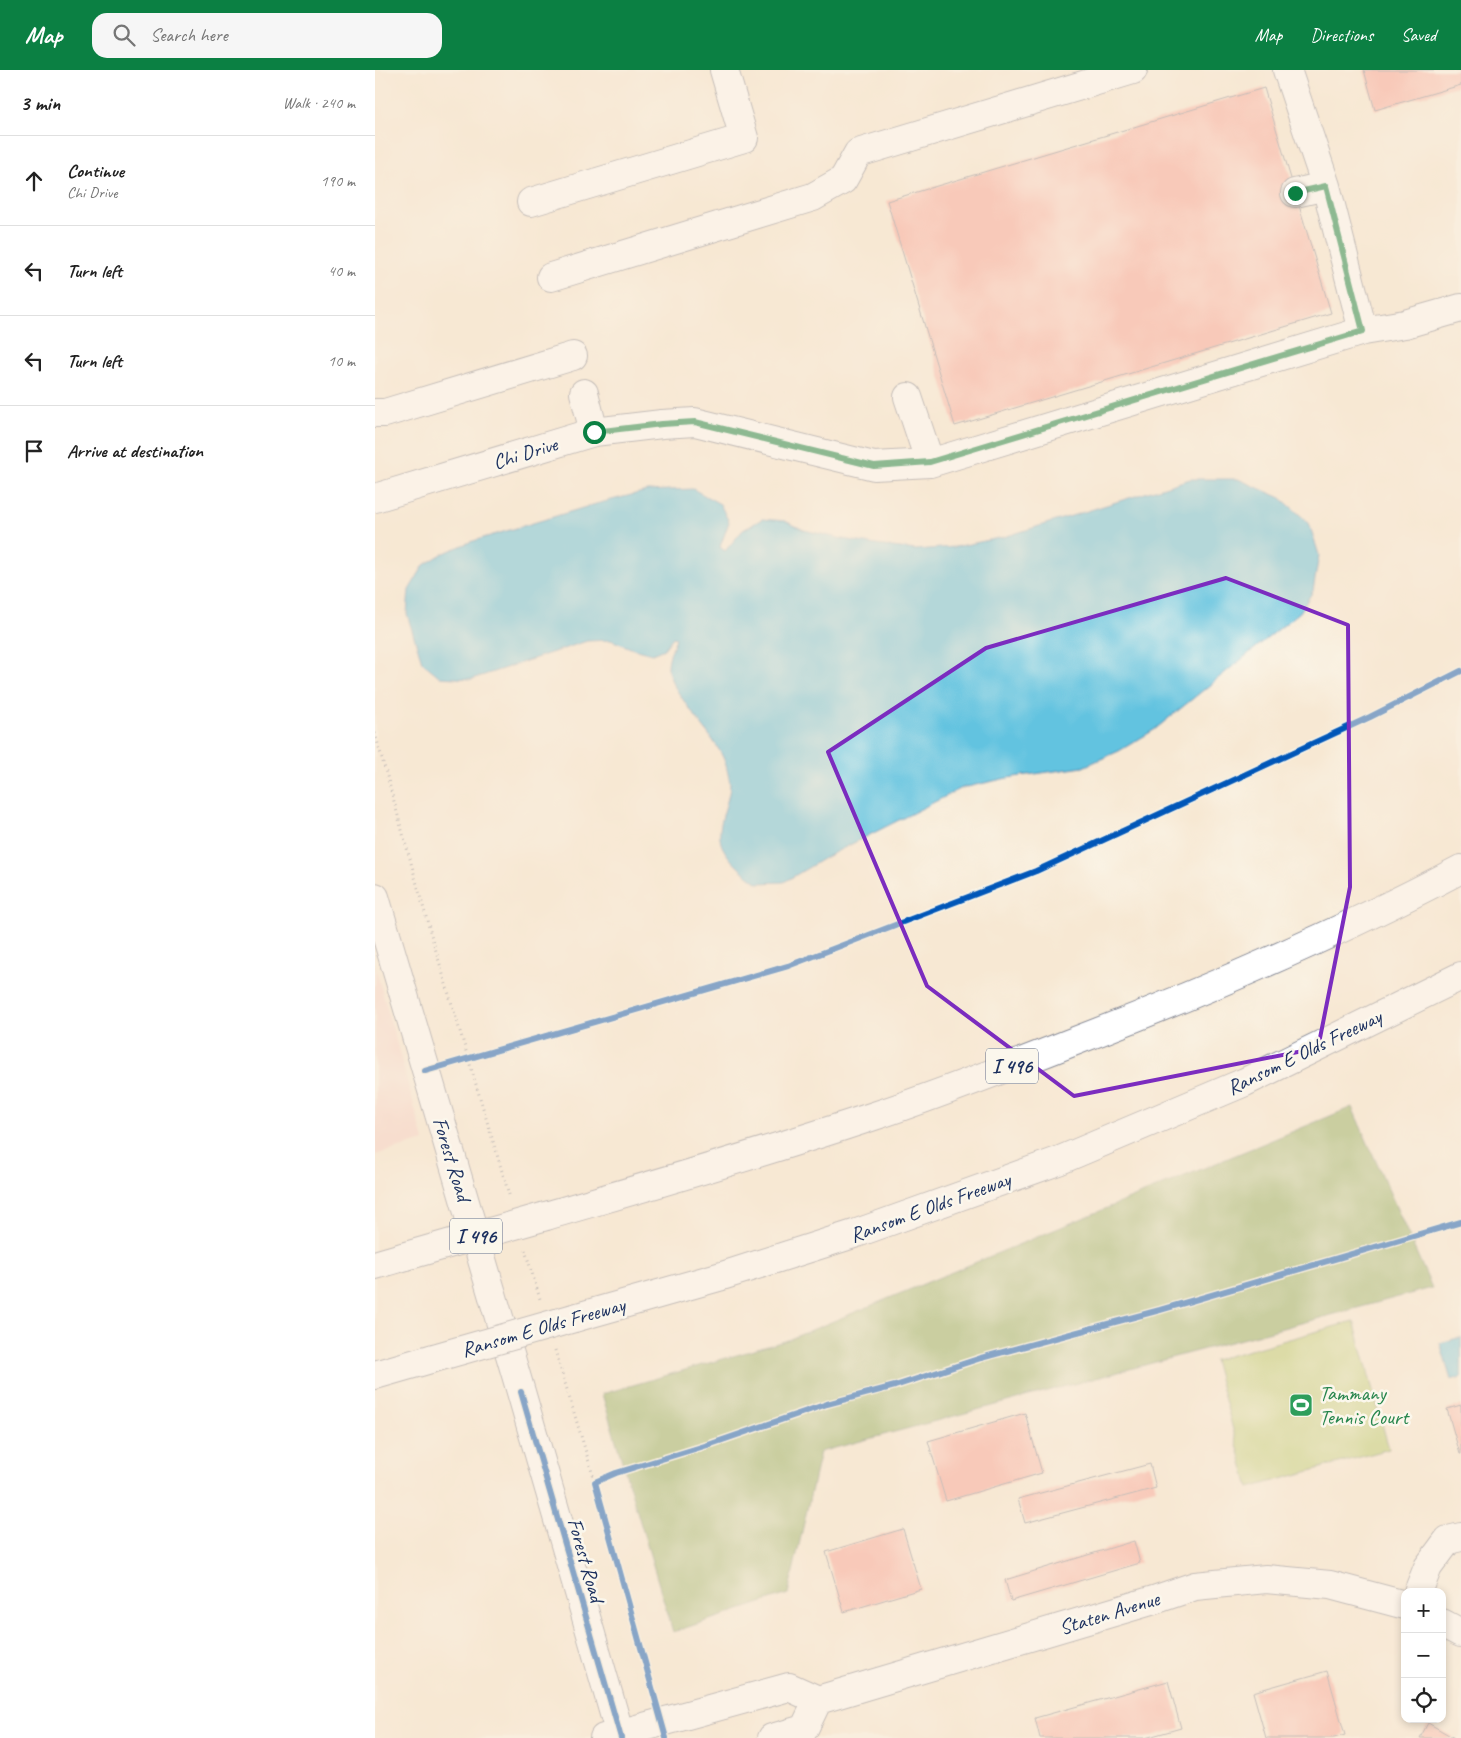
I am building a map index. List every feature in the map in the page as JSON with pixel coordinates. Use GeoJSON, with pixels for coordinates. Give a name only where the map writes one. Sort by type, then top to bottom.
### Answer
{"type":"FeatureCollection","features":[{"type":"Feature","properties":{"kind":"main road"},"geometry":{"type":"LineString","coordinates":[[531,202],[744,138],[724,70]]}},
{"type":"Feature","properties":{"kind":"main road"},"geometry":{"type":"LineString","coordinates":[[551,277],[813,196],[843,180],[857,153],[1133,70]]}},
{"type":"Feature","properties":{"kind":"main road"},"geometry":{"type":"LineString","coordinates":[[1287,70],[1326,186],[1363,331]]}},
{"type":"Feature","properties":{"kind":"main road"},"geometry":{"type":"LineString","coordinates":[[1295,193],[1326,186]]}},
{"type":"Feature","properties":{"kind":"main road","name":"Chi Drive"},"geometry":{"type":"LineString","coordinates":[[375,498],[594,432],[662,424],[695,422],[874,466],[930,462],[1363,331],[1405,324],[1461,308]]}},
{"type":"Feature","properties":{"kind":"main road"},"geometry":{"type":"LineString","coordinates":[[375,413],[385,413],[573,356]]}},
{"type":"Feature","properties":{"kind":"main road"},"geometry":{"type":"LineString","coordinates":[[584,394],[594,432]]}},
{"type":"Feature","properties":{"kind":"main road"},"geometry":{"type":"LineString","coordinates":[[908,397],[930,462]]}},
{"type":"Feature","properties":{"kind":"main road","name":"I 496"},"geometry":{"type":"LineString","coordinates":[[375,1265],[779,1147],[873,1116],[995,1072],[1133,1019],[1245,972],[1332,933],[1461,869]]}},
{"type":"Feature","properties":{"kind":"main road","name":"Forest Road"},"geometry":{"type":"LineString","coordinates":[[375,897],[521,1392],[615,1736]]}},
{"type":"Feature","properties":{"kind":"main road","name":"Ransom E Olds Freeway"},"geometry":{"type":"LineString","coordinates":[[375,1375],[722,1276],[857,1233],[1057,1160],[1245,1082],[1461,976]]}},
{"type":"Feature","properties":{"kind":"main road"},"geometry":{"type":"LineString","coordinates":[[1420,1588],[1429,1567],[1448,1540],[1461,1537]]}},
{"type":"Feature","properties":{"kind":"main road","name":"Staten Avenue"},"geometry":{"type":"LineString","coordinates":[[818,1700],[1154,1600],[1195,1586],[1266,1579],[1330,1585],[1401,1604]]}},
{"type":"Feature","properties":{"kind":"main road"},"geometry":{"type":"LineString","coordinates":[[1446,1625],[1461,1633]]}},
{"type":"Feature","properties":{"kind":"main road"},"geometry":{"type":"LineString","coordinates":[[615,1736],[789,1687],[818,1700],[804,1729],[772,1738]]}},
{"type":"Feature","properties":{"kind":"path"},"geometry":{"type":"LineString","coordinates":[[375,733],[430,932],[510,1200]]}},
{"type":"Feature","properties":{"kind":"path"},"geometry":{"type":"LineString","coordinates":[[524,1247],[541,1303]]}},
{"type":"Feature","properties":{"kind":"path"},"geometry":{"type":"LineString","coordinates":[[552,1341],[595,1482]]}},
{"type":"Feature","properties":{"kind":"highlighted area"},"geometry":{"type":"Polygon","coordinates":[[[1226,578],[1348,625],[1350,887],[1318,1048],[1074,1096],[927,986],[828,752],[986,648],[1226,578]]]}},
{"type":"Feature","properties":{"kind":"shaded area"},"geometry":{"type":"Polygon","coordinates":[[[375,966],[424,1141],[375,1155],[375,966]]]}},
{"type":"Feature","properties":{"kind":"green space"},"geometry":{"type":"Polygon","coordinates":[[[1352,1107],[1432,1288],[820,1452],[788,1594],[673,1632],[602,1394],[785,1341],[1352,1107]]]}},
{"type":"Feature","properties":{"kind":"green space","name":"Tammany Tennis Court"},"geometry":{"type":"Polygon","coordinates":[[[1354,1321],[1389,1449],[1249,1488],[1214,1360],[1354,1321]]]}},
{"type":"Feature","properties":{"kind":"water"},"geometry":{"type":"Polygon","coordinates":[[[1190,479],[1238,479],[1281,498],[1309,523],[1319,555],[1313,591],[1300,612],[1154,730],[1119,751],[1083,767],[1007,778],[962,788],[828,856],[784,882],[758,883],[734,863],[723,848],[720,841],[720,833],[729,792],[728,773],[720,751],[683,700],[670,676],[668,663],[676,638],[673,637],[664,649],[652,654],[611,640],[587,641],[472,679],[440,677],[422,662],[407,614],[409,590],[424,565],[442,554],[470,542],[596,504],[647,491],[693,489],[720,504],[729,522],[720,547],[725,551],[743,530],[762,519],[785,521],[804,530],[843,539],[916,550],[955,547],[1004,537],[1190,479]]]}},
{"type":"Feature","properties":{"kind":"water"},"geometry":{"type":"Polygon","coordinates":[[[1461,1337],[1461,1377],[1451,1380],[1440,1343],[1461,1337]]]}},
{"type":"Feature","properties":{"kind":"building"},"geometry":{"type":"Polygon","coordinates":[[[1364,70],[1461,70],[1461,85],[1375,110],[1364,70]]]}},
{"type":"Feature","properties":{"kind":"building"},"geometry":{"type":"Polygon","coordinates":[[[1264,88],[1331,313],[955,426],[887,201],[1264,88]]]}},
{"type":"Feature","properties":{"kind":"building"},"geometry":{"type":"Polygon","coordinates":[[[1461,1405],[1461,1454],[1460,1454],[1447,1409],[1461,1405]]]}},
{"type":"Feature","properties":{"kind":"building"},"geometry":{"type":"Polygon","coordinates":[[[1025,1413],[1042,1473],[946,1501],[928,1441],[1025,1413]]]}},
{"type":"Feature","properties":{"kind":"building"},"geometry":{"type":"Polygon","coordinates":[[[1150,1464],[1156,1488],[1025,1523],[1018,1499],[1150,1464]]]}},
{"type":"Feature","properties":{"kind":"building"},"geometry":{"type":"Polygon","coordinates":[[[903,1529],[921,1589],[844,1612],[826,1552],[903,1529]]]}},
{"type":"Feature","properties":{"kind":"building"},"geometry":{"type":"Polygon","coordinates":[[[1134,1541],[1140,1563],[1011,1601],[1005,1580],[1134,1541]]]}},
{"type":"Feature","properties":{"kind":"building"},"geometry":{"type":"Polygon","coordinates":[[[1327,1671],[1345,1735],[1334,1738],[1266,1738],[1253,1692],[1327,1671]]]}},
{"type":"Feature","properties":{"kind":"building"},"geometry":{"type":"Polygon","coordinates":[[[1168,1681],[1181,1728],[1145,1738],[1040,1738],[1035,1718],[1168,1681]]]}},
{"type":"Feature","properties":{"kind":"building"},"geometry":{"type":"Polygon","coordinates":[[[1428,1723],[1454,1738],[1420,1738],[1428,1723]]]}},
{"type":"Feature","properties":{"kind":"cycle path"},"geometry":{"type":"LineString","coordinates":[[425,1071],[788,966],[1036,871],[1370,717],[1461,671]]}},
{"type":"Feature","properties":{"kind":"cycle path"},"geometry":{"type":"LineString","coordinates":[[666,1738],[595,1482],[616,1473],[711,1444],[827,1404],[895,1386],[981,1358],[1160,1310],[1461,1222]]}},
{"type":"Feature","properties":{"kind":"cycle path"},"geometry":{"type":"LineString","coordinates":[[521,1392],[621,1738]]}},
{"type":"Feature","properties":{"kind":"place","name":"Tammany Tennis Court"},"geometry":{"type":"Point","coordinates":[1301,1405]}},
{"type":"Feature","properties":{"kind":"route"},"geometry":{"type":"LineString","coordinates":[[594,432],[695,422],[874,466],[930,462],[1363,331],[1326,186],[1295,193]]}}]}
